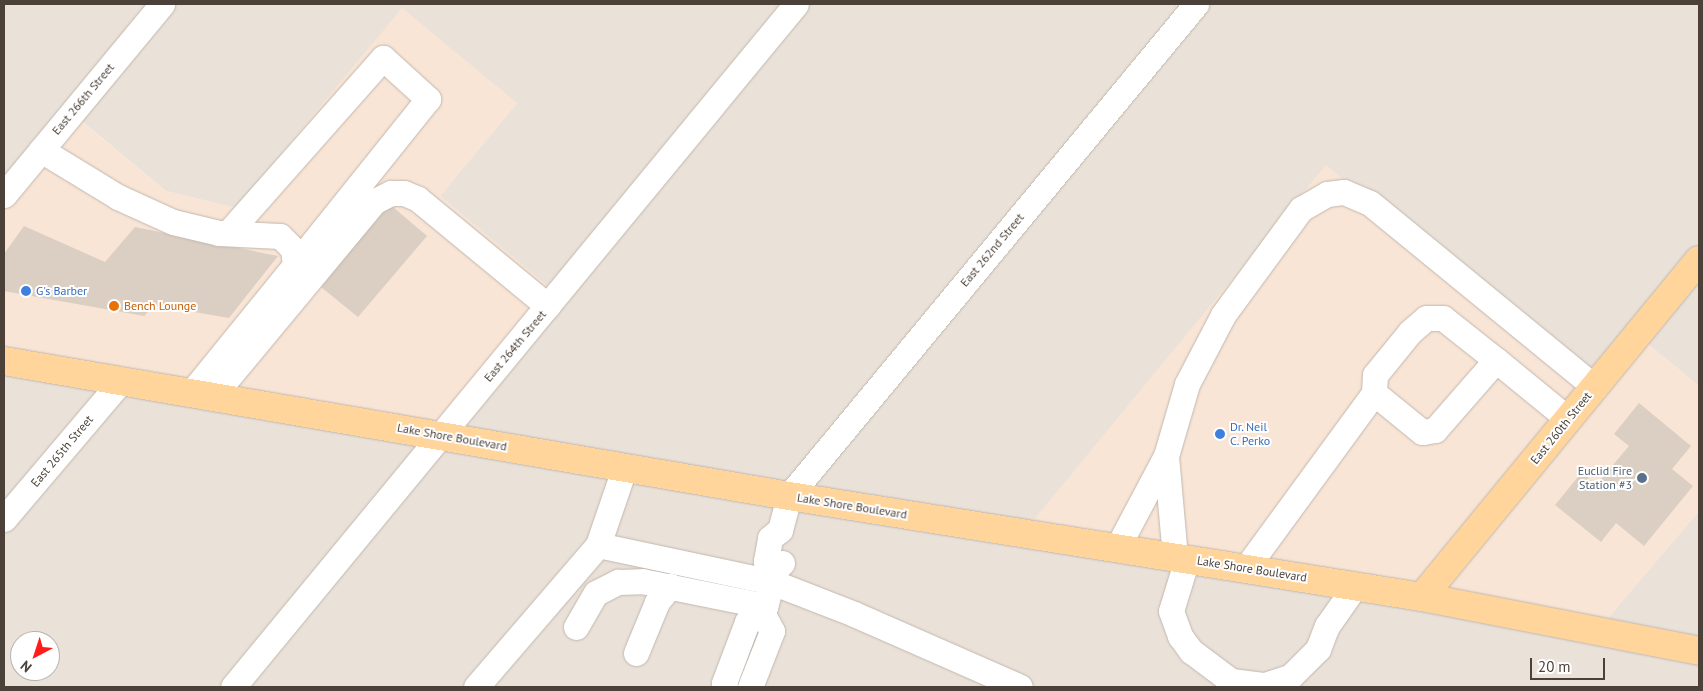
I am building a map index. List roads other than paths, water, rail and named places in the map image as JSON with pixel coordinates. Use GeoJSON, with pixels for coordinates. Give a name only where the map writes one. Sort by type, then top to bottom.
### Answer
{"type":"FeatureCollection","features":[{"type":"Feature","properties":{"kind":"main road","name":"East 260th Street"},"geometry":{"type":"LineString","coordinates":[[1422,597],[1699,260]]}},
{"type":"Feature","properties":{"kind":"main road","name":"Lake Shore Boulevard"},"geometry":{"type":"LineString","coordinates":[[4,361],[201,396],[625,466],[789,496],[1422,597],[1699,651]]}},
{"type":"Feature","properties":{"kind":"street","name":"East 266th Street"},"geometry":{"type":"LineString","coordinates":[[4,195],[162,4]]}},
{"type":"Feature","properties":{"kind":"street","name":"East 264th Street"},"geometry":{"type":"LineString","coordinates":[[233,687],[796,4]]}},
{"type":"Feature","properties":{"kind":"street","name":"East 262nd Street"},"geometry":{"type":"LineString","coordinates":[[789,496],[1196,4]]}},
{"type":"Feature","properties":{"kind":"street"},"geometry":{"type":"LineString","coordinates":[[201,396],[295,265],[428,99],[384,58],[228,233]]}},
{"type":"Feature","properties":{"kind":"street"},"geometry":{"type":"LineString","coordinates":[[41,150],[118,197],[173,222],[228,233],[280,236],[293,250],[295,265]]}},
{"type":"Feature","properties":{"kind":"street"},"geometry":{"type":"LineString","coordinates":[[201,396],[375,201],[391,193],[404,192],[418,199],[548,306]]}},
{"type":"Feature","properties":{"kind":"street"},"geometry":{"type":"LineString","coordinates":[[1117,548],[1166,456],[1186,384],[1223,315],[1302,209],[1327,194],[1344,192],[1370,202],[1595,386]]}},
{"type":"Feature","properties":{"kind":"street"},"geometry":{"type":"LineString","coordinates":[[1246,568],[1320,464],[1374,393],[1375,375],[1410,332],[1426,318],[1443,318],[1568,420]]}},
{"type":"Feature","properties":{"kind":"street"},"geometry":{"type":"LineString","coordinates":[[1374,393],[1422,432],[1435,430],[1496,360]]}},
{"type":"Feature","properties":{"kind":"street","name":"East 265th Street"},"geometry":{"type":"LineString","coordinates":[[4,519],[120,382]]}},
{"type":"Feature","properties":{"kind":"street"},"geometry":{"type":"LineString","coordinates":[[1166,456],[1181,558],[1171,611],[1180,636],[1191,651],[1231,681],[1265,685],[1290,676],[1318,649],[1327,626],[1355,586]]}},
{"type":"Feature","properties":{"kind":"street"},"geometry":{"type":"LineString","coordinates":[[476,687],[598,545],[625,466]]}},
{"type":"Feature","properties":{"kind":"street"},"geometry":{"type":"LineString","coordinates":[[750,687],[772,631],[764,610],[773,576],[782,566],[786,541],[780,530],[789,496]]}},
{"type":"Feature","properties":{"kind":"street"},"geometry":{"type":"LineString","coordinates":[[598,545],[773,576],[1020,687]]}},
{"type":"Feature","properties":{"kind":"street"},"geometry":{"type":"LineString","coordinates":[[576,626],[596,594],[618,582],[642,581],[670,586],[764,610]]}},
{"type":"Feature","properties":{"kind":"street"},"geometry":{"type":"LineString","coordinates":[[636,653],[657,602],[670,586]]}},
{"type":"Feature","properties":{"kind":"street"},"geometry":{"type":"LineString","coordinates":[[725,687],[724,683],[747,622],[764,610]]}},
{"type":"Feature","properties":{"kind":"place","name":"G's Barber"},"geometry":{"type":"Point","coordinates":[26,291]}},
{"type":"Feature","properties":{"kind":"place","name":"Bench Lounge"},"geometry":{"type":"Point","coordinates":[114,306]}},
{"type":"Feature","properties":{"kind":"place","name":"Dr. Neil C. Perko"},"geometry":{"type":"Point","coordinates":[1220,434]}},
{"type":"Feature","properties":{"kind":"place","name":"Euclid Fire Station #3"},"geometry":{"type":"Point","coordinates":[1642,478]}}]}
